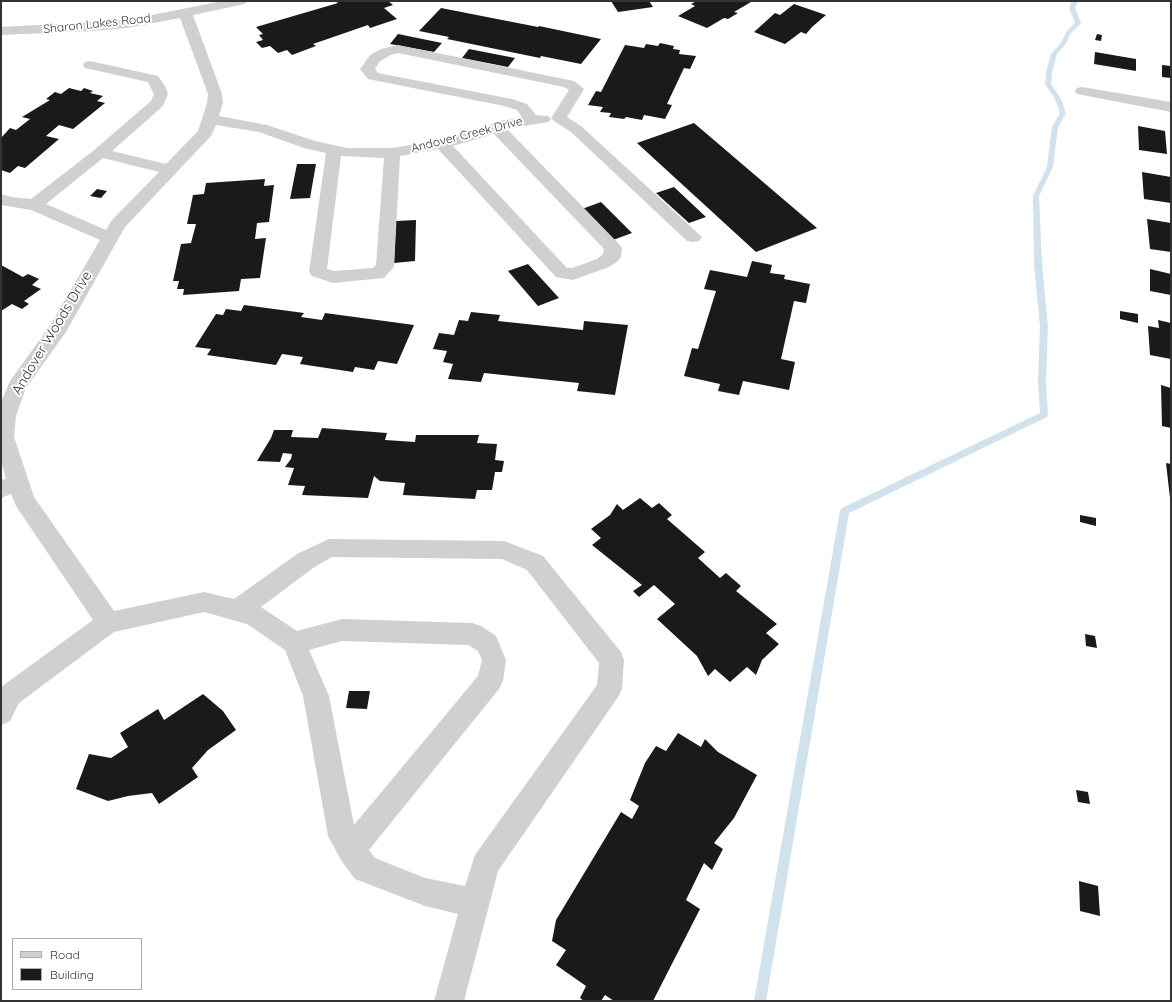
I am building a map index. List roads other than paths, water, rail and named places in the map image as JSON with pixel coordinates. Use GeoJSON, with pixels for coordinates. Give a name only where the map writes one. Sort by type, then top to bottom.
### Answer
{"type":"FeatureCollection","features":[{"type":"Feature","properties":{"kind":"street","name":"Sharon Lakes Road"},"geometry":{"type":"LineString","coordinates":[[1,31],[127,24],[240,1]]}},
{"type":"Feature","properties":{"kind":"street","name":"Andover Woods Drive"},"geometry":{"type":"LineString","coordinates":[[108,622],[24,500],[10,486],[4,437],[5,409],[17,386],[59,327],[110,238],[126,216],[205,133],[211,119],[215,103],[215,94],[185,13]]}},
{"type":"Feature","properties":{"kind":"street"},"geometry":{"type":"LineString","coordinates":[[531,119],[522,107],[508,102],[373,76],[367,69],[374,58],[386,52],[398,49],[569,84],[577,89],[559,118],[576,129],[693,237]]}},
{"type":"Feature","properties":{"kind":"street"},"geometry":{"type":"LineString","coordinates":[[34,205],[101,153],[158,103],[160,94],[158,86],[153,79],[90,65]]}},
{"type":"Feature","properties":{"kind":"street"},"geometry":{"type":"LineString","coordinates":[[1082,91],[1171,107]]}},
{"type":"Feature","properties":{"kind":"street","name":"Andover Creek Drive"},"geometry":{"type":"LineString","coordinates":[[211,119],[262,128],[310,145],[347,153],[392,153],[442,144],[509,123],[531,119],[559,118]]}},
{"type":"Feature","properties":{"kind":"street"},"geometry":{"type":"LineString","coordinates":[[442,144],[562,273],[573,274],[604,263],[612,257],[614,248],[496,127]]}},
{"type":"Feature","properties":{"kind":"street"},"geometry":{"type":"LineString","coordinates":[[334,150],[318,272],[332,277],[378,274],[386,268],[392,153]]}},
{"type":"Feature","properties":{"kind":"street"},"geometry":{"type":"LineString","coordinates":[[101,153],[170,170]]}},
{"type":"Feature","properties":{"kind":"street"},"geometry":{"type":"LineString","coordinates":[[1,199],[9,202],[34,205],[110,238]]}},
{"type":"Feature","properties":{"kind":"street"},"geometry":{"type":"LineString","coordinates":[[238,610],[306,561],[329,548],[504,550],[536,563],[612,660],[608,689],[485,865],[449,1001]]}},
{"type":"Feature","properties":{"kind":"street"},"geometry":{"type":"LineString","coordinates":[[4,700],[108,622],[204,602],[254,615],[294,643],[316,696],[342,836],[364,869],[425,892],[475,904]]}},
{"type":"Feature","properties":{"kind":"street"},"geometry":{"type":"LineString","coordinates":[[294,643],[342,630],[472,634],[487,644],[494,660],[490,681],[351,850]]}},
{"type":"Feature","properties":{"kind":"waterway"},"geometry":{"type":"LineString","coordinates":[[760,1001],[845,511],[1044,415],[1042,382],[1044,326],[1038,264],[1036,196],[1050,167],[1055,127],[1063,113],[1058,99],[1048,84],[1049,72],[1054,54],[1062,45],[1069,32],[1078,23],[1072,8],[1075,1]]}}]}
